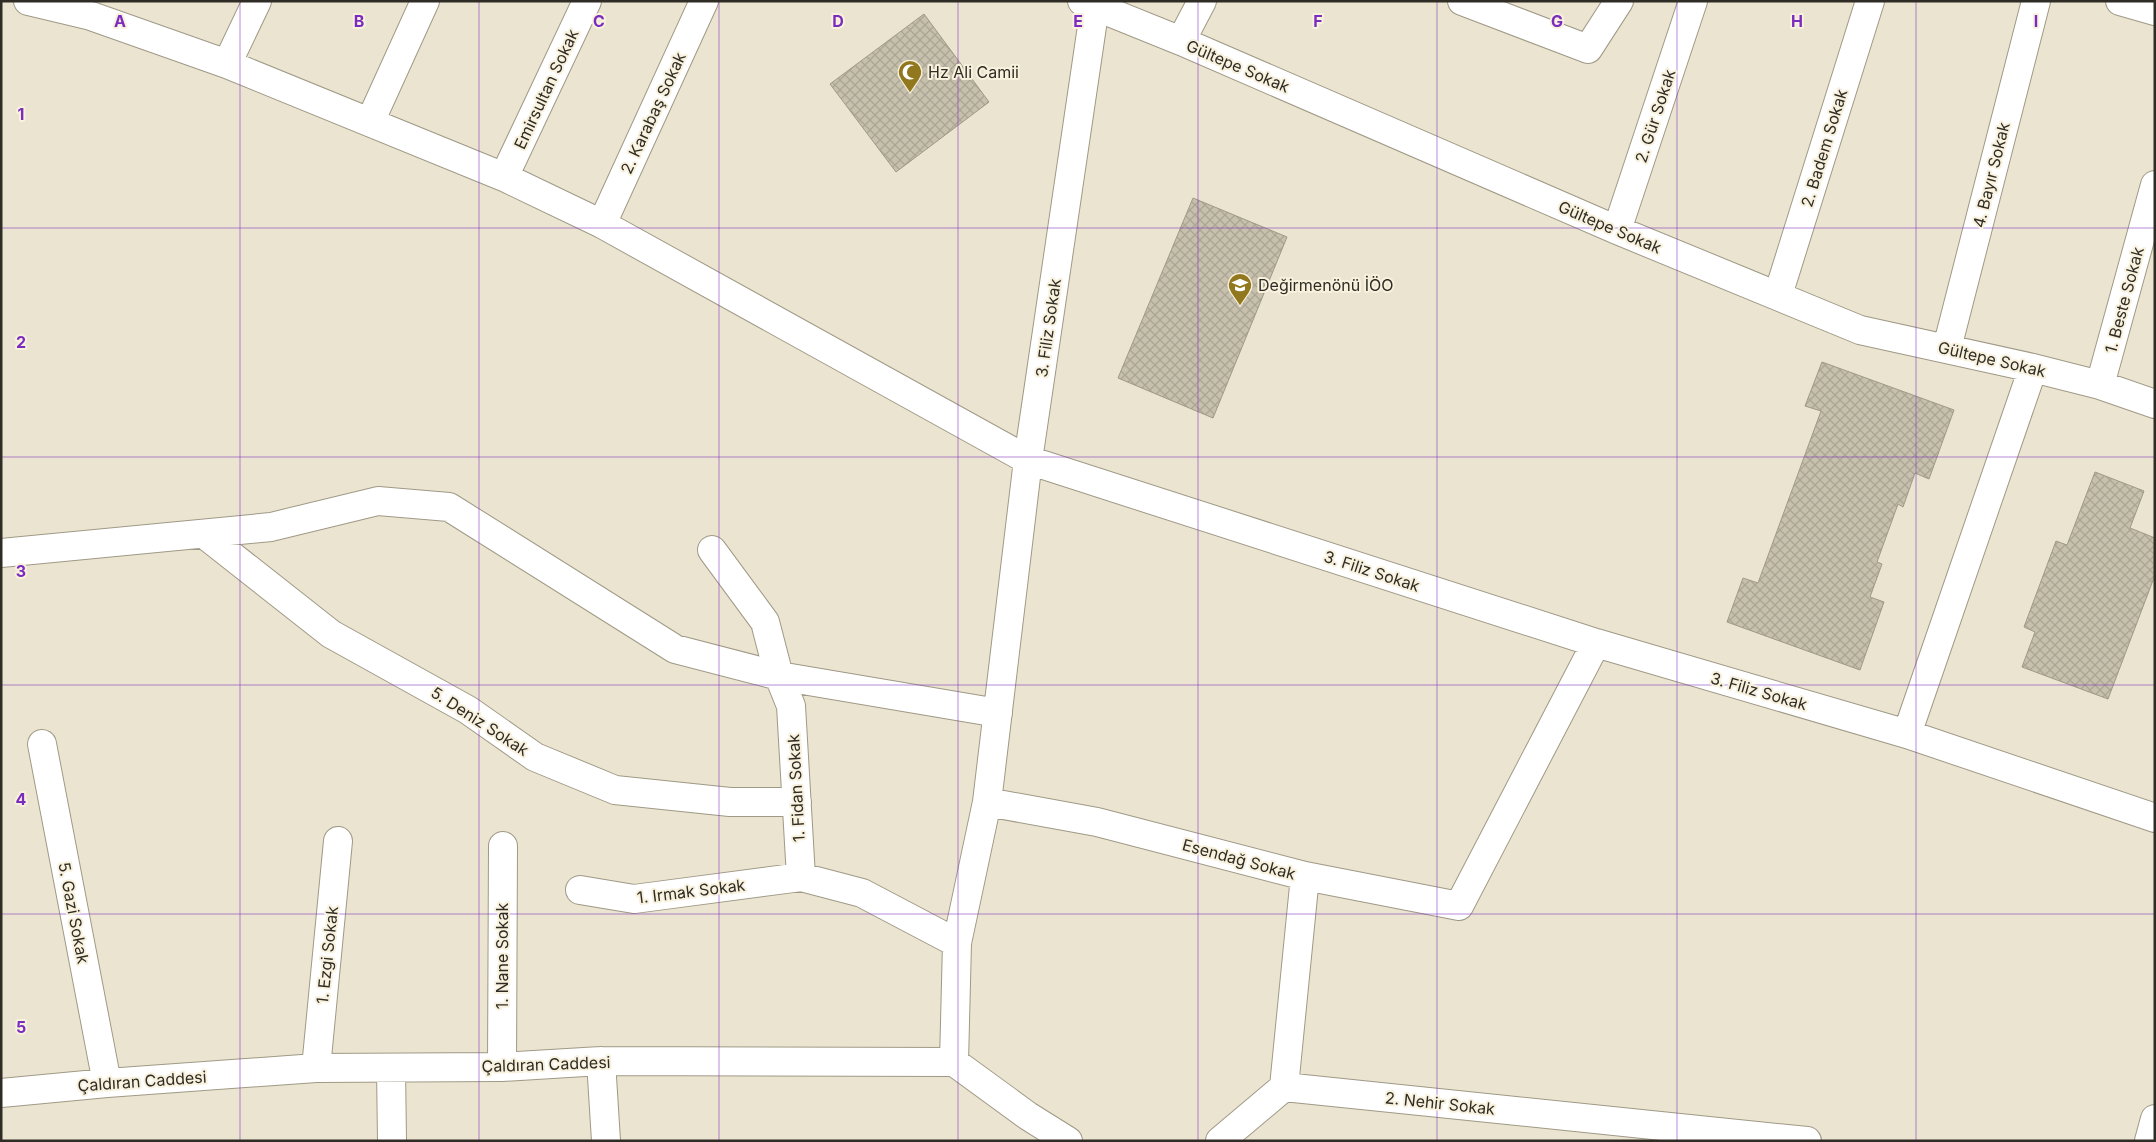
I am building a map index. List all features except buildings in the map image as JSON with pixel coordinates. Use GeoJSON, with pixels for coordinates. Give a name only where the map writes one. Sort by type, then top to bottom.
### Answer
{"type":"FeatureCollection","features":[{"type":"Feature","properties":{"kind":"street"},"geometry":{"type":"LineString","coordinates":[[28,1],[91,16],[227,64],[504,177],[602,224],[1028,460],[987,802],[957,943],[954,1062],[1028,1116],[1068,1141]]}},
{"type":"Feature","properties":{"kind":"street"},"geometry":{"type":"LineString","coordinates":[[227,64],[257,1]]}},
{"type":"Feature","properties":{"kind":"street"},"geometry":{"type":"LineString","coordinates":[[370,122],[425,1]]}},
{"type":"Feature","properties":{"kind":"street","name":"Emirsultan Sokak"},"geometry":{"type":"LineString","coordinates":[[504,177],[588,1]]}},
{"type":"Feature","properties":{"kind":"street","name":"2. Karabaş Sokak"},"geometry":{"type":"LineString","coordinates":[[602,224],[704,1]]}},
{"type":"Feature","properties":{"kind":"street"},"geometry":{"type":"LineString","coordinates":[[1181,41],[1202,1]]}},
{"type":"Feature","properties":{"kind":"street"},"geometry":{"type":"LineString","coordinates":[[1462,1],[1588,50],[1619,1]]}},
{"type":"Feature","properties":{"kind":"street","name":"2. Gür Sokak"},"geometry":{"type":"LineString","coordinates":[[1617,230],[1693,1]]}},
{"type":"Feature","properties":{"kind":"street","name":"2. Badem Sokak"},"geometry":{"type":"LineString","coordinates":[[1778,295],[1870,1]]}},
{"type":"Feature","properties":{"kind":"street","name":"4. Bayır Sokak"},"geometry":{"type":"LineString","coordinates":[[1946,348],[2036,1]]}},
{"type":"Feature","properties":{"kind":"street"},"geometry":{"type":"LineString","coordinates":[[2120,1],[2155,11]]}},
{"type":"Feature","properties":{"kind":"street","name":"Gültepe Sokak"},"geometry":{"type":"LineString","coordinates":[[1088,4],[1181,41],[1617,230],[1860,330],[2033,368],[2100,385],[2155,404]]}},
{"type":"Feature","properties":{"kind":"street","name":"3. Filiz Sokak"},"geometry":{"type":"LineString","coordinates":[[1088,4],[1028,460],[1596,643],[1906,734],[2155,818]]}},
{"type":"Feature","properties":{"kind":"street","name":"1. Beste Sokak"},"geometry":{"type":"LineString","coordinates":[[2100,385],[2155,186]]}},
{"type":"Feature","properties":{"kind":"street"},"geometry":{"type":"LineString","coordinates":[[1906,734],[2033,368]]}},
{"type":"Feature","properties":{"kind":"street"},"geometry":{"type":"LineString","coordinates":[[1,553],[271,527],[378,501],[449,507],[675,648],[779,676],[998,713]]}},
{"type":"Feature","properties":{"kind":"street","name":"5. Deniz Sokak"},"geometry":{"type":"LineString","coordinates":[[204,534],[331,634],[468,710],[535,756],[615,790],[730,802],[797,802]]}},
{"type":"Feature","properties":{"kind":"street","name":"1. Fidan Sokak"},"geometry":{"type":"LineString","coordinates":[[712,550],[765,622],[779,676],[791,706],[801,877]]}},
{"type":"Feature","properties":{"kind":"street","name":"Esendağ Sokak"},"geometry":{"type":"LineString","coordinates":[[987,802],[1097,822],[1305,876],[1459,906],[1596,643]]}},
{"type":"Feature","properties":{"kind":"street","name":"5. Gazi Sokak"},"geometry":{"type":"LineString","coordinates":[[42,744],[107,1083]]}},
{"type":"Feature","properties":{"kind":"street","name":"1. Ezgi Sokak"},"geometry":{"type":"LineString","coordinates":[[316,1068],[338,841]]}},
{"type":"Feature","properties":{"kind":"street","name":"1. Nane Sokak"},"geometry":{"type":"LineString","coordinates":[[502,1067],[503,846]]}},
{"type":"Feature","properties":{"kind":"street"},"geometry":{"type":"LineString","coordinates":[[1220,1141],[1284,1086],[1305,876]]}},
{"type":"Feature","properties":{"kind":"street"},"geometry":{"type":"LineString","coordinates":[[801,877],[862,893],[957,943]]}},
{"type":"Feature","properties":{"kind":"street","name":"1. Irmak Sokak"},"geometry":{"type":"LineString","coordinates":[[580,890],[634,899],[801,877]]}},
{"type":"Feature","properties":{"kind":"street"},"geometry":{"type":"LineString","coordinates":[[601,1061],[606,1141]]}},
{"type":"Feature","properties":{"kind":"street","name":"Çaldıran Caddesi"},"geometry":{"type":"LineString","coordinates":[[1,1093],[107,1083],[316,1068],[502,1067],[601,1061],[954,1062]]}},
{"type":"Feature","properties":{"kind":"street"},"geometry":{"type":"LineString","coordinates":[[391,1068],[392,1141]]}},
{"type":"Feature","properties":{"kind":"street","name":"2. Nehir Sokak"},"geometry":{"type":"LineString","coordinates":[[1284,1086],[1806,1141]]}},
{"type":"Feature","properties":{"kind":"street"},"geometry":{"type":"LineString","coordinates":[[2149,1141],[2155,1118]]}},
{"type":"Feature","properties":{"kind":"place","name":"Hz Ali Camii"},"geometry":{"type":"Point","coordinates":[910,93]}},
{"type":"Feature","properties":{"kind":"place","name":"Değirmenönü İÖO"},"geometry":{"type":"Point","coordinates":[1240,306]}}]}
